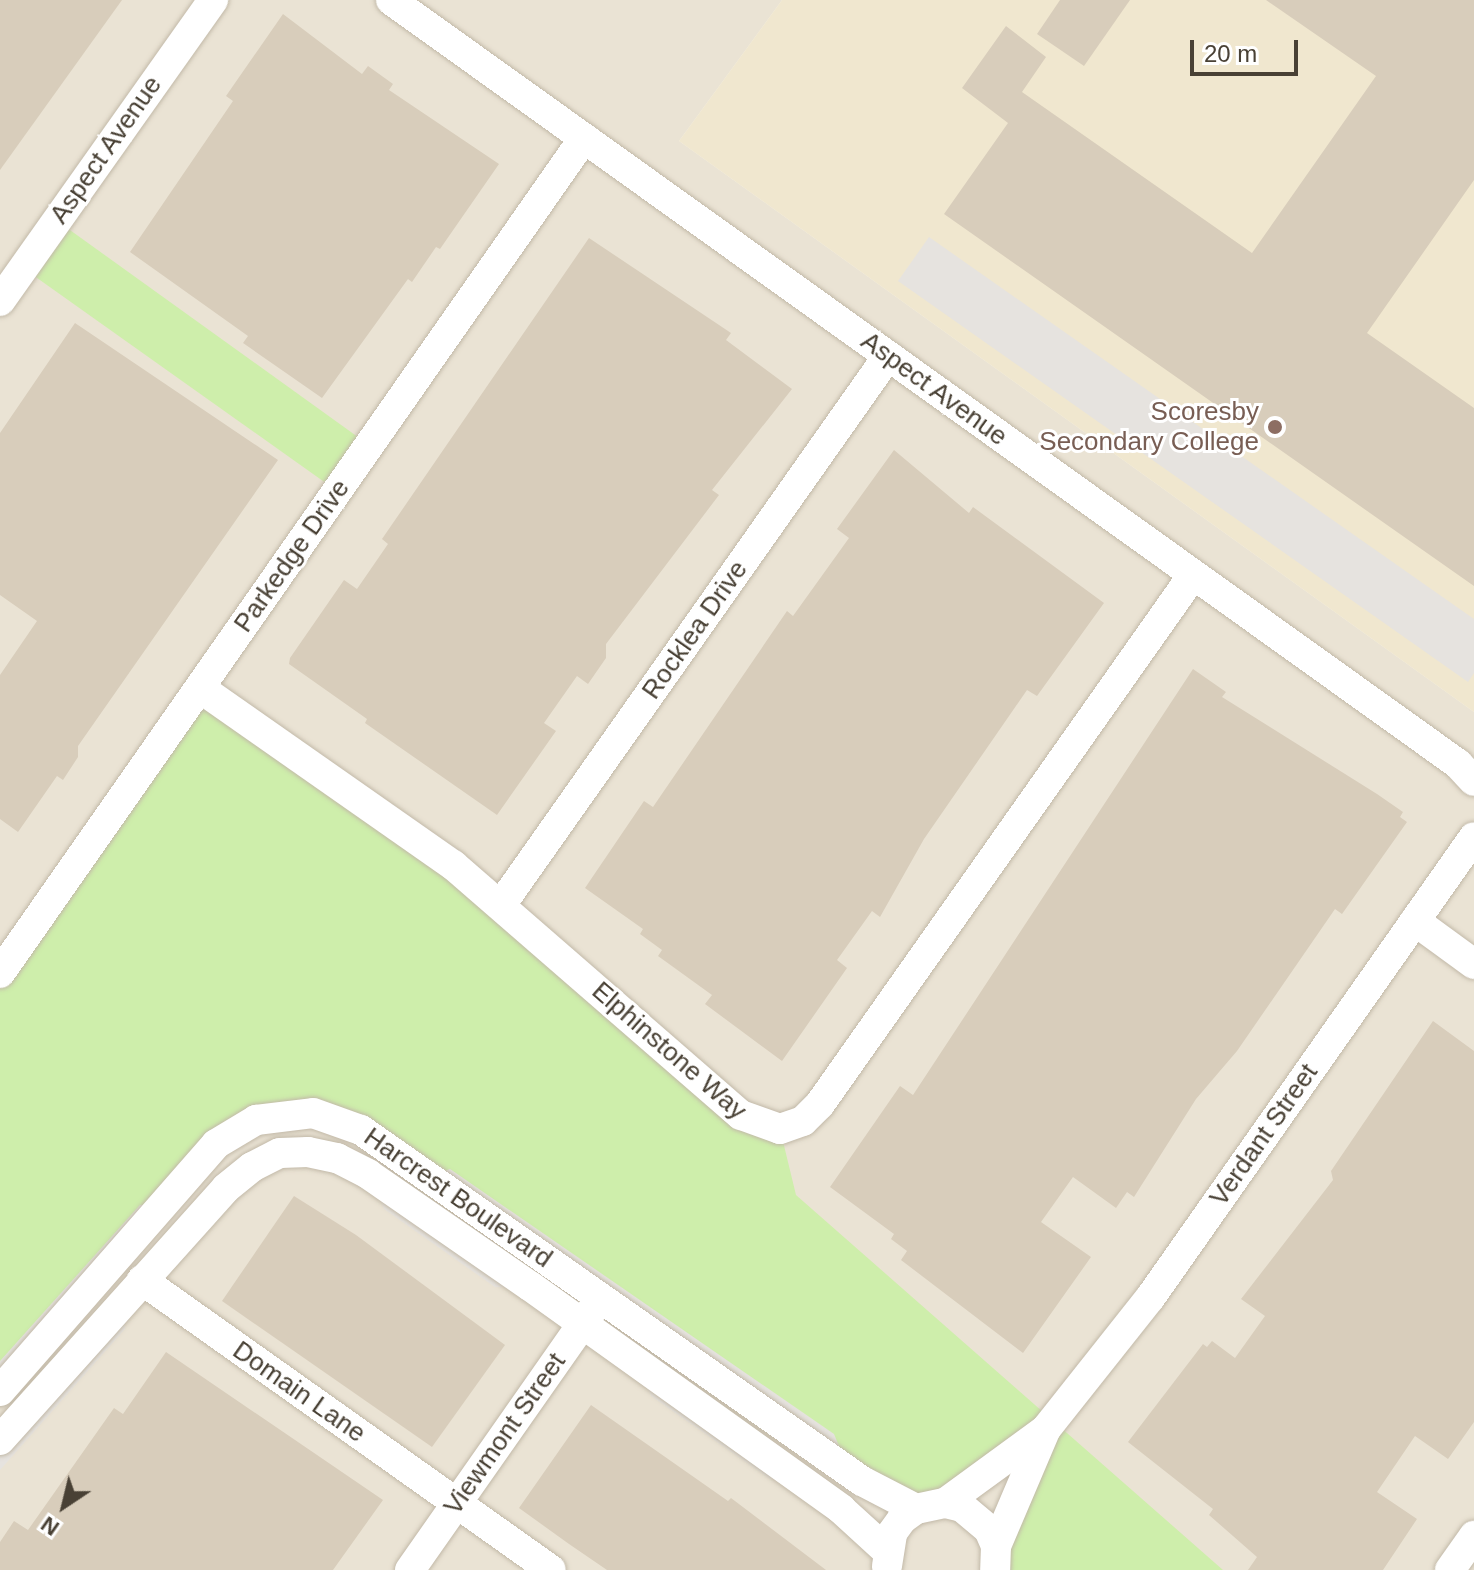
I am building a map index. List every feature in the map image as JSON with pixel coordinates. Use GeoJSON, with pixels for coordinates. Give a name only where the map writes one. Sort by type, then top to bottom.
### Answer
{"type":"FeatureCollection","features":[{"type":"Feature","properties":{"kind":"street","name":"Aspect Avenue"},"geometry":{"type":"LineString","coordinates":[[0,301],[213,0]]}},
{"type":"Feature","properties":{"kind":"street","name":"Aspect Avenue"},"geometry":{"type":"LineString","coordinates":[[391,0],[1458,764],[1474,781]]}},
{"type":"Feature","properties":{"kind":"street","name":"Parkedge Drive"},"geometry":{"type":"LineString","coordinates":[[0,973],[584,138]]}},
{"type":"Feature","properties":{"kind":"street","name":"Rocklea Drive"},"geometry":{"type":"LineString","coordinates":[[501,905],[888,356]]}},
{"type":"Feature","properties":{"kind":"street","name":"Elphinstone Way"},"geometry":{"type":"LineString","coordinates":[[200,688],[453,865],[741,1115],[777,1129],[803,1121],[820,1104],[1193,575]]}},
{"type":"Feature","properties":{"kind":"street","name":"Verdant Street"},"geometry":{"type":"LineString","coordinates":[[887,1560],[897,1526],[1046,1429],[1150,1298],[1474,837]]}},
{"type":"Feature","properties":{"kind":"street"},"geometry":{"type":"LineString","coordinates":[[1415,921],[1474,964]]}},
{"type":"Feature","properties":{"kind":"street","name":"Harcrest Boulevard"},"geometry":{"type":"LineString","coordinates":[[0,1391],[216,1144],[256,1120],[313,1113],[361,1130],[862,1481],[930,1506],[977,1516],[998,1562]]}},
{"type":"Feature","properties":{"kind":"street","name":"Harcrest Boulevard"},"geometry":{"type":"LineString","coordinates":[[0,1440],[142,1280],[252,1167],[280,1153],[308,1152],[337,1158],[368,1174],[582,1324],[841,1509],[887,1560]]}},
{"type":"Feature","properties":{"kind":"street","name":"Domain Lane"},"geometry":{"type":"LineString","coordinates":[[142,1280],[551,1570]]}},
{"type":"Feature","properties":{"kind":"street","name":"Viewmont Street"},"geometry":{"type":"LineString","coordinates":[[410,1570],[600,1298]]}},
{"type":"Feature","properties":{"kind":"street","name":"Verdant Street"},"geometry":{"type":"LineString","coordinates":[[998,1562],[1046,1429]]}},
{"type":"Feature","properties":{"kind":"street"},"geometry":{"type":"LineString","coordinates":[[1450,1570],[1472,1542]]}},
{"type":"Feature","properties":{"kind":"shaded area"},"geometry":{"type":"Polygon","coordinates":[[[0,0],[782,0],[679,141],[1474,712],[1474,1570],[0,1570],[0,0]]]}},
{"type":"Feature","properties":{"kind":"shaded area","name":"Scoresby Secondary College"},"geometry":{"type":"Polygon","coordinates":[[[782,0],[1474,0],[1474,712],[679,141],[782,0]]]}},
{"type":"Feature","properties":{"kind":"shaded area"},"geometry":{"type":"Polygon","coordinates":[[[929,237],[1474,619],[1474,673],[1468,682],[898,281],[929,237]]]}},
{"type":"Feature","properties":{"kind":"shaded area"},"geometry":{"type":"Polygon","coordinates":[[[450,1169],[834,1434],[843,1456],[439,1173],[450,1169]]]}},
{"type":"Feature","properties":{"kind":"shaded area"},"geometry":{"type":"Polygon","coordinates":[[[376,1190],[516,1288],[495,1287],[384,1209],[376,1190]]]}},
{"type":"Feature","properties":{"kind":"shaded area"},"geometry":{"type":"Polygon","coordinates":[[[158,1204],[0,1378],[0,1361],[140,1205],[158,1204]]]}},
{"type":"Feature","properties":{"kind":"shaded area"},"geometry":{"type":"Polygon","coordinates":[[[125,1315],[125,1329],[0,1470],[0,1453],[125,1315]]]}},
{"type":"Feature","properties":{"kind":"shaded area"},"geometry":{"type":"Polygon","coordinates":[[[642,1376],[788,1481],[770,1479],[651,1396],[642,1376]]]}},
{"type":"Feature","properties":{"kind":"green space"},"geometry":{"type":"Polygon","coordinates":[[[56,220],[369,445],[337,491],[23,268],[56,220]]]}},
{"type":"Feature","properties":{"kind":"green space"},"geometry":{"type":"Polygon","coordinates":[[[200,688],[780,1129],[796,1195],[1223,1570],[1003,1570],[1045,1431],[916,1509],[361,1130],[256,1120],[0,1391],[0,973],[200,688]]]}},
{"type":"Feature","properties":{"kind":"building"},"geometry":{"type":"Polygon","coordinates":[[[0,0],[122,0],[0,170],[0,0]]]}},
{"type":"Feature","properties":{"kind":"building"},"geometry":{"type":"Polygon","coordinates":[[[1060,0],[1130,0],[1084,66],[1037,34],[1060,0]]]}},
{"type":"Feature","properties":{"kind":"building"},"geometry":{"type":"Polygon","coordinates":[[[1266,0],[1474,0],[1474,180],[1367,333],[1474,408],[1474,586],[944,214],[1008,123],[962,88],[1006,26],[1046,57],[1022,92],[1252,253],[1376,76],[1266,0]]]}},
{"type":"Feature","properties":{"kind":"building"},"geometry":{"type":"Polygon","coordinates":[[[283,14],[362,74],[368,66],[393,84],[389,90],[499,164],[440,249],[436,247],[412,282],[408,279],[322,398],[243,343],[248,336],[130,252],[233,101],[226,96],[283,14]]]}},
{"type":"Feature","properties":{"kind":"building"},"geometry":{"type":"Polygon","coordinates":[[[589,238],[731,333],[726,340],[792,389],[712,490],[719,495],[606,644],[606,658],[588,684],[577,676],[544,723],[556,731],[497,815],[365,723],[367,719],[289,664],[290,658],[344,580],[357,589],[388,544],[382,539],[589,238]]]}},
{"type":"Feature","properties":{"kind":"building"},"geometry":{"type":"Polygon","coordinates":[[[75,323],[278,460],[78,746],[78,757],[63,780],[57,776],[18,832],[0,819],[0,675],[37,621],[0,595],[0,433],[75,323]]]}},
{"type":"Feature","properties":{"kind":"building"},"geometry":{"type":"Polygon","coordinates":[[[894,450],[969,513],[973,507],[1104,603],[1037,696],[1027,690],[924,839],[880,917],[872,911],[837,960],[847,968],[782,1061],[705,1004],[712,995],[658,956],[662,950],[640,934],[643,929],[585,888],[644,801],[653,807],[787,611],[793,616],[849,538],[837,529],[894,450]]]}},
{"type":"Feature","properties":{"kind":"building"},"geometry":{"type":"Polygon","coordinates":[[[1193,669],[1226,692],[1222,697],[1377,794],[1403,812],[1400,817],[1407,822],[1342,914],[1335,909],[1237,1051],[1196,1099],[1134,1197],[1127,1192],[1116,1208],[1073,1177],[1041,1222],[1091,1257],[1023,1353],[901,1260],[907,1251],[891,1239],[894,1234],[830,1187],[900,1086],[913,1095],[1193,669]]]}},
{"type":"Feature","properties":{"kind":"building"},"geometry":{"type":"Polygon","coordinates":[[[1433,1021],[1474,1051],[1474,1422],[1448,1459],[1415,1436],[1377,1492],[1417,1519],[1383,1570],[1248,1570],[1257,1557],[1209,1515],[1213,1509],[1128,1442],[1203,1344],[1207,1347],[1212,1341],[1235,1358],[1265,1316],[1241,1299],[1333,1180],[1331,1171],[1433,1021]]]}},
{"type":"Feature","properties":{"kind":"building"},"geometry":{"type":"Polygon","coordinates":[[[294,1196],[356,1235],[505,1345],[432,1447],[222,1301],[294,1196]]]}},
{"type":"Feature","properties":{"kind":"building"},"geometry":{"type":"Polygon","coordinates":[[[166,1352],[383,1500],[333,1570],[0,1570],[0,1542],[14,1521],[28,1530],[114,1408],[123,1414],[166,1352]]]}},
{"type":"Feature","properties":{"kind":"building"},"geometry":{"type":"Polygon","coordinates":[[[591,1405],[728,1501],[731,1498],[826,1570],[607,1570],[569,1544],[519,1508],[591,1405]]]}},
{"type":"Feature","properties":{"kind":"place","name":"Scoresby Secondary College"},"geometry":{"type":"Point","coordinates":[1275,427]}}]}
